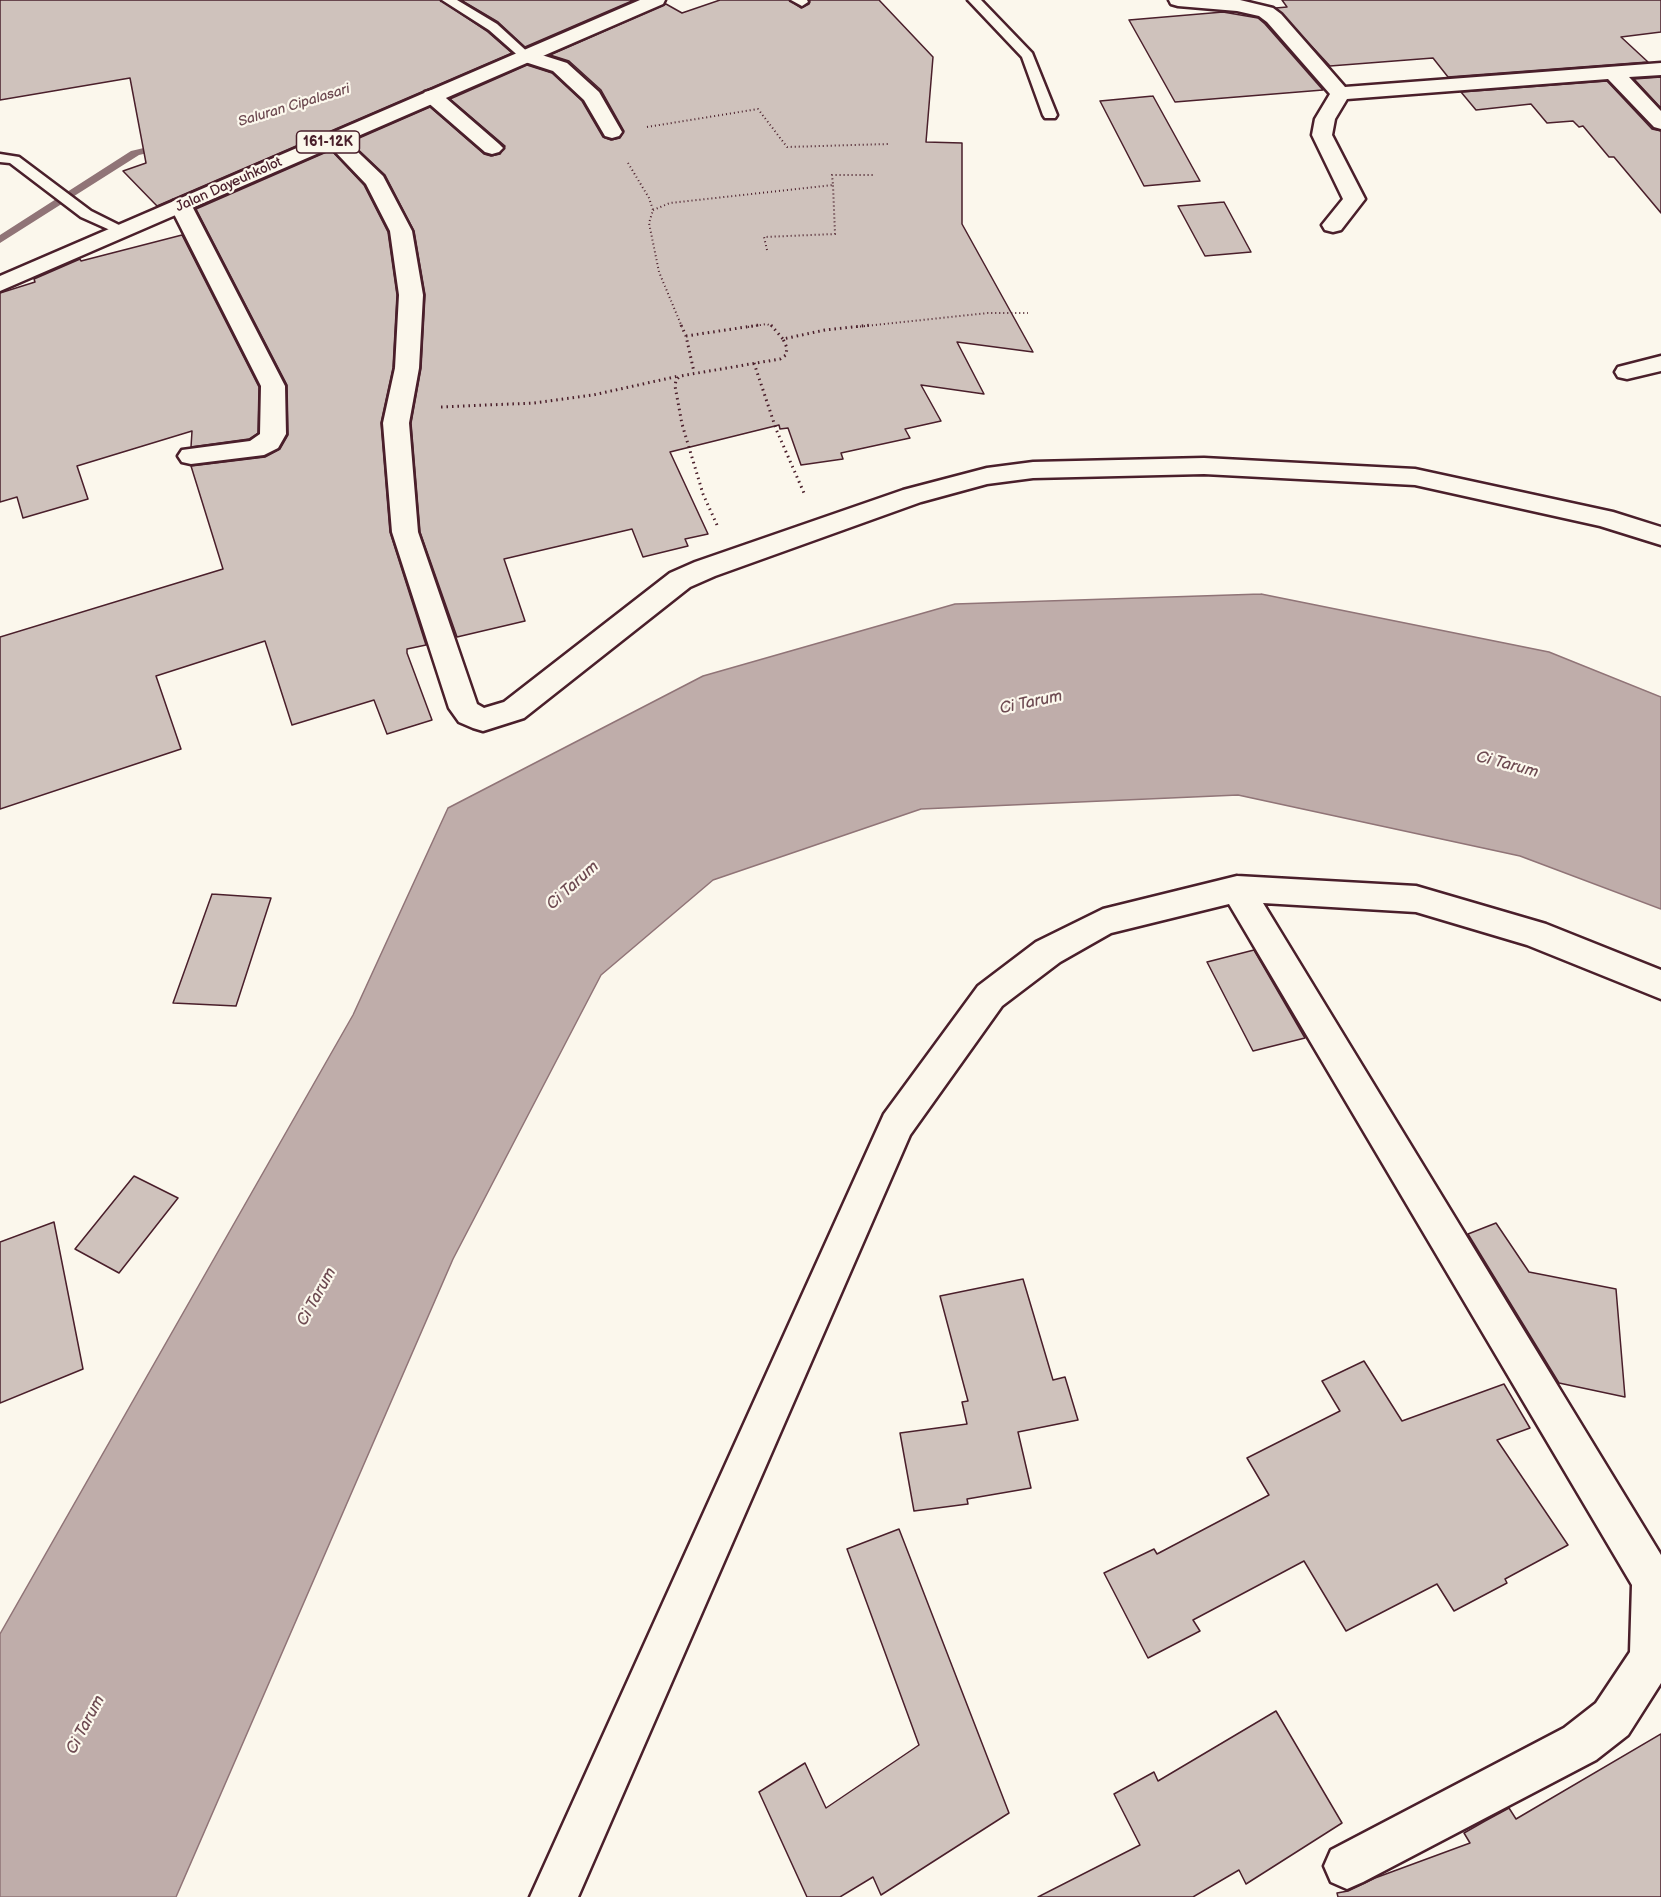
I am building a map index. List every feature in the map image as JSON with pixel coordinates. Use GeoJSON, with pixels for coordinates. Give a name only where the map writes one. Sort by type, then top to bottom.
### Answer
{"type":"FeatureCollection","features":[{"type":"Feature","properties":{"kind":"street","name":"Jalan Dayeuhkolot"},"geometry":{"type":"LineString","coordinates":[[0,284],[334,140],[432,96],[520,51],[656,0]]}},
{"type":"Feature","properties":{"kind":"street"},"geometry":{"type":"LineString","coordinates":[[1178,0],[1237,4],[1266,12],[1283,27],[1340,93]]}},
{"type":"Feature","properties":{"kind":"street"},"geometry":{"type":"LineString","coordinates":[[520,51],[560,67],[592,96],[612,132]]}},
{"type":"Feature","properties":{"kind":"street"},"geometry":{"type":"LineString","coordinates":[[1340,93],[1661,69]]}},
{"type":"Feature","properties":{"kind":"street"},"geometry":{"type":"LineString","coordinates":[[1613,72],[1661,123]]}},
{"type":"Feature","properties":{"kind":"street"},"geometry":{"type":"LineString","coordinates":[[1333,225],[1354,199],[1322,135],[1325,119],[1340,93]]}},
{"type":"Feature","properties":{"kind":"street"},"geometry":{"type":"LineString","coordinates":[[432,96],[492,148]]}},
{"type":"Feature","properties":{"kind":"street"},"geometry":{"type":"LineString","coordinates":[[334,140],[375,181],[401,231],[411,295],[407,368],[396,423],[405,532],[464,708],[469,714],[483,720],[514,710],[680,580],[912,496],[987,476],[1033,470],[1204,466],[1415,477],[1604,518],[1661,536]]}},
{"type":"Feature","properties":{"kind":"street"},"geometry":{"type":"LineString","coordinates":[[181,206],[273,386],[273,434],[269,442],[255,449],[190,456]]}},
{"type":"Feature","properties":{"kind":"street"},"geometry":{"type":"LineString","coordinates":[[1627,372],[1661,363]]}},
{"type":"Feature","properties":{"kind":"street"},"geometry":{"type":"LineString","coordinates":[[554,1897],[897,1125],[990,996],[1048,952],[1103,922],[1237,890],[1416,899],[1534,933],[1661,985]]}},
{"type":"Feature","properties":{"kind":"street"},"geometry":{"type":"LineString","coordinates":[[1237,890],[1657,1585],[1652,1658],[1612,1719],[1580,1744],[1347,1866]]}},
{"type":"Feature","properties":{"kind":"lane"},"geometry":{"type":"LineString","coordinates":[[974,0],[1028,56],[1050,115]]}},
{"type":"Feature","properties":{"kind":"lane"},"geometry":{"type":"LineString","coordinates":[[452,2],[496,30],[520,51]]}},
{"type":"Feature","properties":{"kind":"lane"},"geometry":{"type":"LineString","coordinates":[[0,158],[14,160],[86,214],[124,231]]}},
{"type":"Feature","properties":{"kind":"path"},"geometry":{"type":"LineString","coordinates":[[694,372],[686,336],[659,272],[649,223],[653,210],[649,198],[612,132],[758,109],[787,147],[888,144]]}},
{"type":"Feature","properties":{"kind":"path"},"geometry":{"type":"LineString","coordinates":[[767,250],[764,237],[835,234],[832,175],[873,175]]}},
{"type":"Feature","properties":{"kind":"path"},"geometry":{"type":"LineString","coordinates":[[653,210],[669,203],[833,185]]}},
{"type":"Feature","properties":{"kind":"path"},"geometry":{"type":"LineString","coordinates":[[783,339],[863,326],[988,313],[1028,314]]}},
{"type":"Feature","properties":{"kind":"path"},"geometry":{"type":"LineString","coordinates":[[399,408],[534,403],[593,395],[694,372],[780,359],[786,355],[787,348],[783,339],[771,325],[767,324],[686,336]]}},
{"type":"Feature","properties":{"kind":"path"},"geometry":{"type":"LineString","coordinates":[[753,363],[789,464],[820,529]]}},
{"type":"Feature","properties":{"kind":"path"},"geometry":{"type":"LineString","coordinates":[[680,376],[675,386],[682,424],[703,494],[718,528],[737,558]]}},
{"type":"Feature","properties":{"kind":"water","name":"Ci Tarum"},"geometry":{"type":"Polygon","coordinates":[[[1261,594],[1549,652],[1661,697],[1661,909],[1520,856],[1238,795],[921,809],[713,880],[601,975],[453,1259],[176,1897],[0,1897],[0,1634],[353,1015],[448,808],[703,676],[955,604],[1261,594]]]}},
{"type":"Feature","properties":{"kind":"building"},"geometry":{"type":"Polygon","coordinates":[[[0,0],[440,0],[488,32],[512,53],[157,206],[123,171],[146,163],[130,78],[0,100],[0,0]]]}},
{"type":"Feature","properties":{"kind":"building"},"geometry":{"type":"Polygon","coordinates":[[[461,0],[634,0],[525,47],[498,22],[461,0]]]}},
{"type":"Feature","properties":{"kind":"building"},"geometry":{"type":"Polygon","coordinates":[[[720,0],[789,0],[801,8],[809,4],[810,0],[879,0],[933,57],[926,142],[962,143],[962,224],[1033,352],[957,342],[984,394],[921,385],[941,421],[905,429],[910,438],[841,453],[843,459],[801,465],[788,428],[780,429],[779,425],[670,452],[708,534],[685,539],[688,546],[643,557],[632,529],[504,559],[525,621],[457,637],[420,532],[411,423],[421,368],[425,295],[414,231],[385,175],[350,142],[430,107],[484,154],[491,156],[500,154],[505,146],[450,99],[527,65],[552,73],[582,101],[603,137],[611,140],[620,138],[624,131],[601,90],[569,61],[550,55],[666,4],[682,13],[720,0]]]}},
{"type":"Feature","properties":{"kind":"building"},"geometry":{"type":"Polygon","coordinates":[[[1282,0],[1661,0],[1661,32],[1621,37],[1648,62],[1448,77],[1433,58],[1330,66],[1276,8],[1287,7],[1282,0]]]}},
{"type":"Feature","properties":{"kind":"building"},"geometry":{"type":"Polygon","coordinates":[[[1223,12],[1258,18],[1323,90],[1175,102],[1129,20],[1223,12]]]}},
{"type":"Feature","properties":{"kind":"building"},"geometry":{"type":"Polygon","coordinates":[[[1661,77],[1661,108],[1634,79],[1661,77]]]}},
{"type":"Feature","properties":{"kind":"building"},"geometry":{"type":"Polygon","coordinates":[[[1607,81],[1652,129],[1661,131],[1661,213],[1614,157],[1609,157],[1583,126],[1579,127],[1573,121],[1547,123],[1531,104],[1476,110],[1461,92],[1607,81]]]}},
{"type":"Feature","properties":{"kind":"building"},"geometry":{"type":"Polygon","coordinates":[[[1153,96],[1200,181],[1144,186],[1100,101],[1153,96]]]}},
{"type":"Feature","properties":{"kind":"building"},"geometry":{"type":"Polygon","coordinates":[[[331,150],[364,185],[388,232],[397,295],[393,368],[381,423],[390,532],[426,645],[407,649],[407,653],[432,720],[387,734],[374,700],[292,725],[265,641],[156,676],[181,749],[0,809],[0,637],[223,569],[191,466],[265,457],[280,449],[288,435],[287,385],[196,209],[331,150]]]}},
{"type":"Feature","properties":{"kind":"building"},"geometry":{"type":"Polygon","coordinates":[[[1224,202],[1251,252],[1205,256],[1178,206],[1224,202]]]}},
{"type":"Feature","properties":{"kind":"building"},"geometry":{"type":"Polygon","coordinates":[[[182,235],[259,387],[258,433],[249,439],[191,447],[192,431],[77,466],[88,499],[23,518],[17,497],[0,502],[0,293],[35,282],[34,279],[80,259],[81,261],[182,235]]]}},
{"type":"Feature","properties":{"kind":"building"},"geometry":{"type":"Polygon","coordinates":[[[212,894],[271,898],[236,1006],[173,1003],[212,894]]]}},
{"type":"Feature","properties":{"kind":"building"},"geometry":{"type":"Polygon","coordinates":[[[1254,950],[1305,1038],[1253,1051],[1207,962],[1254,950]]]}},
{"type":"Feature","properties":{"kind":"building"},"geometry":{"type":"Polygon","coordinates":[[[134,1176],[178,1198],[119,1273],[75,1249],[134,1176]]]}},
{"type":"Feature","properties":{"kind":"building"},"geometry":{"type":"Polygon","coordinates":[[[54,1222],[83,1369],[0,1403],[0,1242],[54,1222]]]}},
{"type":"Feature","properties":{"kind":"building"},"geometry":{"type":"Polygon","coordinates":[[[1496,1223],[1529,1272],[1616,1289],[1625,1397],[1559,1383],[1468,1234],[1496,1223]]]}},
{"type":"Feature","properties":{"kind":"building"},"geometry":{"type":"Polygon","coordinates":[[[1023,1279],[1053,1380],[1065,1377],[1078,1420],[1018,1432],[1031,1488],[967,1499],[968,1504],[914,1511],[900,1433],[967,1424],[962,1402],[968,1401],[940,1296],[1023,1279]]]}},
{"type":"Feature","properties":{"kind":"building"},"geometry":{"type":"Polygon","coordinates":[[[1364,1361],[1402,1421],[1504,1384],[1530,1428],[1497,1440],[1568,1545],[1505,1579],[1507,1583],[1454,1611],[1437,1584],[1346,1631],[1304,1561],[1193,1620],[1200,1631],[1148,1658],[1104,1573],[1154,1549],[1157,1554],[1269,1495],[1247,1458],[1340,1411],[1322,1381],[1364,1361]]]}},
{"type":"Feature","properties":{"kind":"building"},"geometry":{"type":"Polygon","coordinates":[[[899,1529],[1009,1813],[881,1895],[873,1877],[840,1897],[807,1897],[759,1792],[805,1763],[826,1808],[919,1745],[847,1549],[899,1529]]]}},
{"type":"Feature","properties":{"kind":"building"},"geometry":{"type":"Polygon","coordinates":[[[1276,1711],[1342,1823],[1246,1884],[1239,1870],[1193,1897],[1038,1897],[1140,1845],[1114,1794],[1154,1772],[1158,1781],[1276,1711]]]}},
{"type":"Feature","properties":{"kind":"building"},"geometry":{"type":"Polygon","coordinates":[[[1661,1734],[1661,1897],[1338,1897],[1337,1893],[1348,1891],[1375,1878],[1470,1843],[1464,1833],[1485,1821],[1509,1808],[1516,1819],[1661,1734]]]}},
{"type":"Feature","properties":{"kind":"waterway","name":"Saluran Cipalasari"},"geometry":{"type":"LineString","coordinates":[[0,240],[135,153],[165,146]]}}]}
